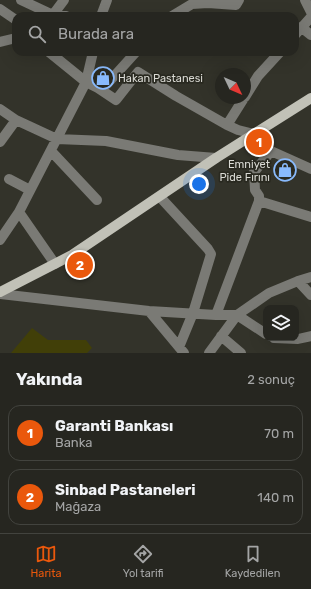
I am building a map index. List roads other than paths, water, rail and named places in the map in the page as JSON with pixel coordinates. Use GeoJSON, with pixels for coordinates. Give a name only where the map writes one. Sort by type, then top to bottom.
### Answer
{"type":"FeatureCollection","features":[{"type":"Feature","properties":{"kind":"main road"},"geometry":{"type":"LineString","coordinates":[[0,293],[72,255],[216,158],[311,98]]}},
{"type":"Feature","properties":{"kind":"street"},"geometry":{"type":"LineString","coordinates":[[21,0],[45,12]]}},
{"type":"Feature","properties":{"kind":"street"},"geometry":{"type":"LineString","coordinates":[[56,12],[64,0]]}},
{"type":"Feature","properties":{"kind":"street"},"geometry":{"type":"LineString","coordinates":[[102,12],[107,0]]}},
{"type":"Feature","properties":{"kind":"street"},"geometry":{"type":"LineString","coordinates":[[179,12],[192,4],[208,3],[236,5],[239,0]]}},
{"type":"Feature","properties":{"kind":"street"},"geometry":{"type":"LineString","coordinates":[[305,0],[311,12]]}},
{"type":"Feature","properties":{"kind":"street"},"geometry":{"type":"LineString","coordinates":[[0,9],[12,17]]}},
{"type":"Feature","properties":{"kind":"street"},"geometry":{"type":"LineString","coordinates":[[299,30],[311,17]]}},
{"type":"Feature","properties":{"kind":"street"},"geometry":{"type":"LineString","coordinates":[[299,31],[311,35]]}},
{"type":"Feature","properties":{"kind":"street"},"geometry":{"type":"LineString","coordinates":[[0,42],[12,39]]}},
{"type":"Feature","properties":{"kind":"street"},"geometry":{"type":"LineString","coordinates":[[54,56],[86,82],[116,100],[138,72],[227,125],[238,130],[254,134],[271,151],[311,169]]}},
{"type":"Feature","properties":{"kind":"street"},"geometry":{"type":"LineString","coordinates":[[0,240],[19,212],[86,82],[91,56]]}},
{"type":"Feature","properties":{"kind":"street"},"geometry":{"type":"LineString","coordinates":[[98,88],[107,84],[132,56]]}},
{"type":"Feature","properties":{"kind":"street"},"geometry":{"type":"LineString","coordinates":[[251,87],[258,76],[276,56]]}},
{"type":"Feature","properties":{"kind":"street"},"geometry":{"type":"LineString","coordinates":[[227,125],[240,104]]}},
{"type":"Feature","properties":{"kind":"street"},"geometry":{"type":"LineString","coordinates":[[0,109],[16,120],[57,139],[106,141],[178,156],[216,158]]}},
{"type":"Feature","properties":{"kind":"street"},"geometry":{"type":"LineString","coordinates":[[0,142],[16,120]]}},
{"type":"Feature","properties":{"kind":"street"},"geometry":{"type":"LineString","coordinates":[[51,151],[97,200]]}},
{"type":"Feature","properties":{"kind":"street"},"geometry":{"type":"LineString","coordinates":[[216,315],[259,201],[259,196],[255,190],[254,172],[271,151]]}},
{"type":"Feature","properties":{"kind":"street"},"geometry":{"type":"LineString","coordinates":[[9,179],[30,190]]}},
{"type":"Feature","properties":{"kind":"street"},"geometry":{"type":"LineString","coordinates":[[160,197],[211,254],[181,350]]}},
{"type":"Feature","properties":{"kind":"street"},"geometry":{"type":"LineString","coordinates":[[259,201],[310,219]]}},
{"type":"Feature","properties":{"kind":"street"},"geometry":{"type":"LineString","coordinates":[[19,212],[55,264]]}},
{"type":"Feature","properties":{"kind":"street"},"geometry":{"type":"LineString","coordinates":[[209,353],[237,315],[269,294],[298,281],[311,278]]}},
{"type":"Feature","properties":{"kind":"street"},"geometry":{"type":"LineString","coordinates":[[298,281],[311,295]]}},
{"type":"Feature","properties":{"kind":"street"},"geometry":{"type":"LineString","coordinates":[[0,293],[149,311],[237,315],[263,332]]}},
{"type":"Feature","properties":{"kind":"street"},"geometry":{"type":"LineString","coordinates":[[149,311],[181,350]]}},
{"type":"Feature","properties":{"kind":"street"},"geometry":{"type":"LineString","coordinates":[[221,336],[241,353]]}},
{"type":"Feature","properties":{"kind":"street"},"geometry":{"type":"LineString","coordinates":[[299,339],[311,336]]}},
{"type":"Feature","properties":{"kind":"place","name":"Hakan Pastanesi"},"geometry":{"type":"Point","coordinates":[103,78]}},
{"type":"Feature","properties":{"kind":"place","name":"Garanti Bankası"},"geometry":{"type":"Point","coordinates":[259,142]}},
{"type":"Feature","properties":{"kind":"place","name":"Emniyet Pide Fırını"},"geometry":{"type":"Point","coordinates":[285,170]}},
{"type":"Feature","properties":{"kind":"place","name":"Sinbad Pastaneleri"},"geometry":{"type":"Point","coordinates":[80,265]}}]}
